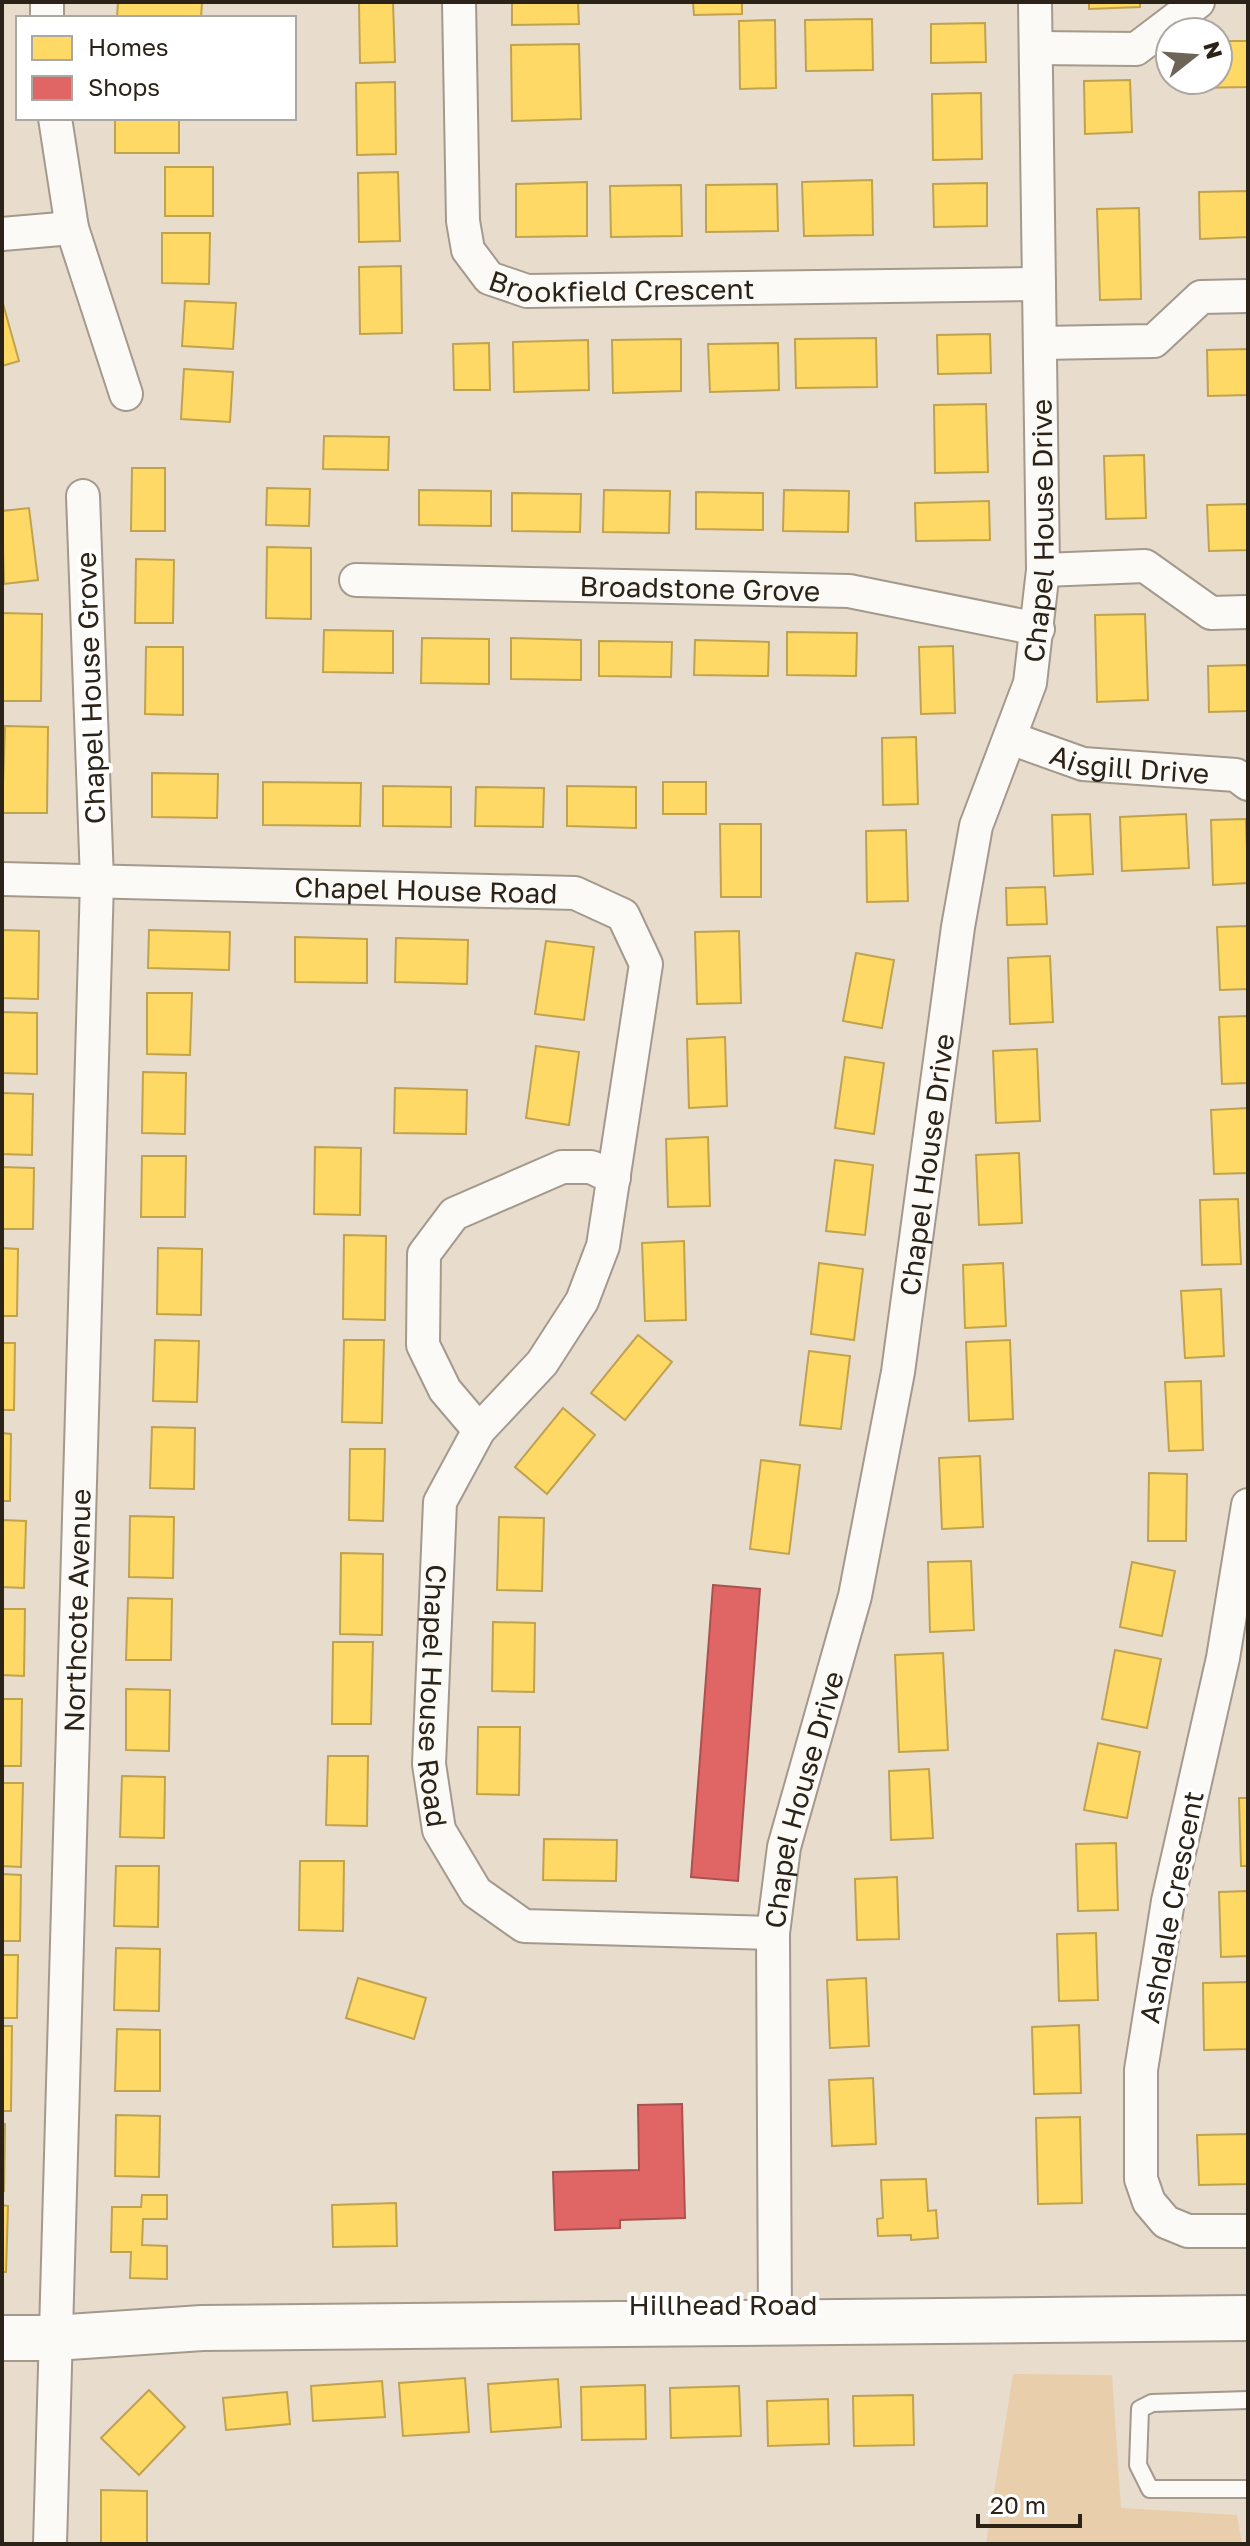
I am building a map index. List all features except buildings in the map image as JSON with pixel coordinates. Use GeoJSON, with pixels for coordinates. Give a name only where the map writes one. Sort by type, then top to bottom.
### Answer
{"type":"FeatureCollection","features":[{"type":"Feature","properties":{"kind":"street","name":"Brookfield Crescent"},"geometry":{"type":"LineString","coordinates":[[459,2],[463,221],[468,250],[489,278],[527,291],[1039,284]]}},
{"type":"Feature","properties":{"kind":"street","name":"Chapel House Drive"},"geometry":{"type":"LineString","coordinates":[[775,2314],[773,1933],[784,1847],[855,1596],[898,1372],[958,927],[976,826],[1030,683],[1038,629],[1043,570],[1035,2]]}},
{"type":"Feature","properties":{"kind":"street"},"geometry":{"type":"LineString","coordinates":[[1036,48],[1136,49],[1198,2]]}},
{"type":"Feature","properties":{"kind":"street"},"geometry":{"type":"LineString","coordinates":[[55,120],[72,228],[126,394]]}},
{"type":"Feature","properties":{"kind":"street"},"geometry":{"type":"LineString","coordinates":[[2,234],[72,228]]}},
{"type":"Feature","properties":{"kind":"street"},"geometry":{"type":"LineString","coordinates":[[1040,343],[1154,341],[1201,297],[1248,296]]}},
{"type":"Feature","properties":{"kind":"street","name":"Chapel House Grove"},"geometry":{"type":"LineString","coordinates":[[83,496],[97,881]]}},
{"type":"Feature","properties":{"kind":"street"},"geometry":{"type":"LineString","coordinates":[[1043,570],[1145,566],[1211,613],[1248,612]]}},
{"type":"Feature","properties":{"kind":"street","name":"Broadstone Grove"},"geometry":{"type":"LineString","coordinates":[[356,580],[849,591],[1038,629]]}},
{"type":"Feature","properties":{"kind":"street","name":"Aisgill Drive"},"geometry":{"type":"LineString","coordinates":[[1010,738],[1083,764],[1236,775],[1248,784]]}},
{"type":"Feature","properties":{"kind":"street","name":"Chapel House Road"},"geometry":{"type":"LineString","coordinates":[[2,879],[575,893],[623,915],[646,964],[603,1246],[582,1301],[542,1363],[479,1430],[440,1502],[429,1764],[439,1830],[476,1892],[524,1926],[773,1933]]}},
{"type":"Feature","properties":{"kind":"street","name":"Northcote Avenue"},"geometry":{"type":"LineString","coordinates":[[50,2544],[97,881]]}},
{"type":"Feature","properties":{"kind":"street"},"geometry":{"type":"LineString","coordinates":[[479,1430],[445,1390],[423,1345],[424,1254],[454,1214],[562,1167],[591,1167],[614,1178]]}},
{"type":"Feature","properties":{"kind":"street","name":"Ashdale Crescent"},"geometry":{"type":"LineString","coordinates":[[1248,1505],[1223,1658],[1168,1901],[1141,2070],[1141,2179],[1149,2202],[1166,2222],[1188,2231],[1248,2231]]}},
{"type":"Feature","properties":{"kind":"street","name":"Hillhead Road"},"geometry":{"type":"LineString","coordinates":[[2,2338],[54,2338],[202,2328],[775,2314],[1248,2293]]}},
{"type":"Feature","properties":{"kind":"street","name":"Hillhead Road"},"geometry":{"type":"LineString","coordinates":[[775,2314],[1248,2318]]}},
{"type":"Feature","properties":{"kind":"lane"},"geometry":{"type":"LineString","coordinates":[[1248,2400],[1152,2403],[1140,2409],[1138,2465],[1150,2489],[1248,2489]]}},
{"type":"Feature","properties":{"kind":"shaded area"},"geometry":{"type":"Polygon","coordinates":[[[1013,2374],[1112,2375],[1121,2508],[1237,2515],[1242,2544],[986,2544],[1013,2374]]]}}]}
